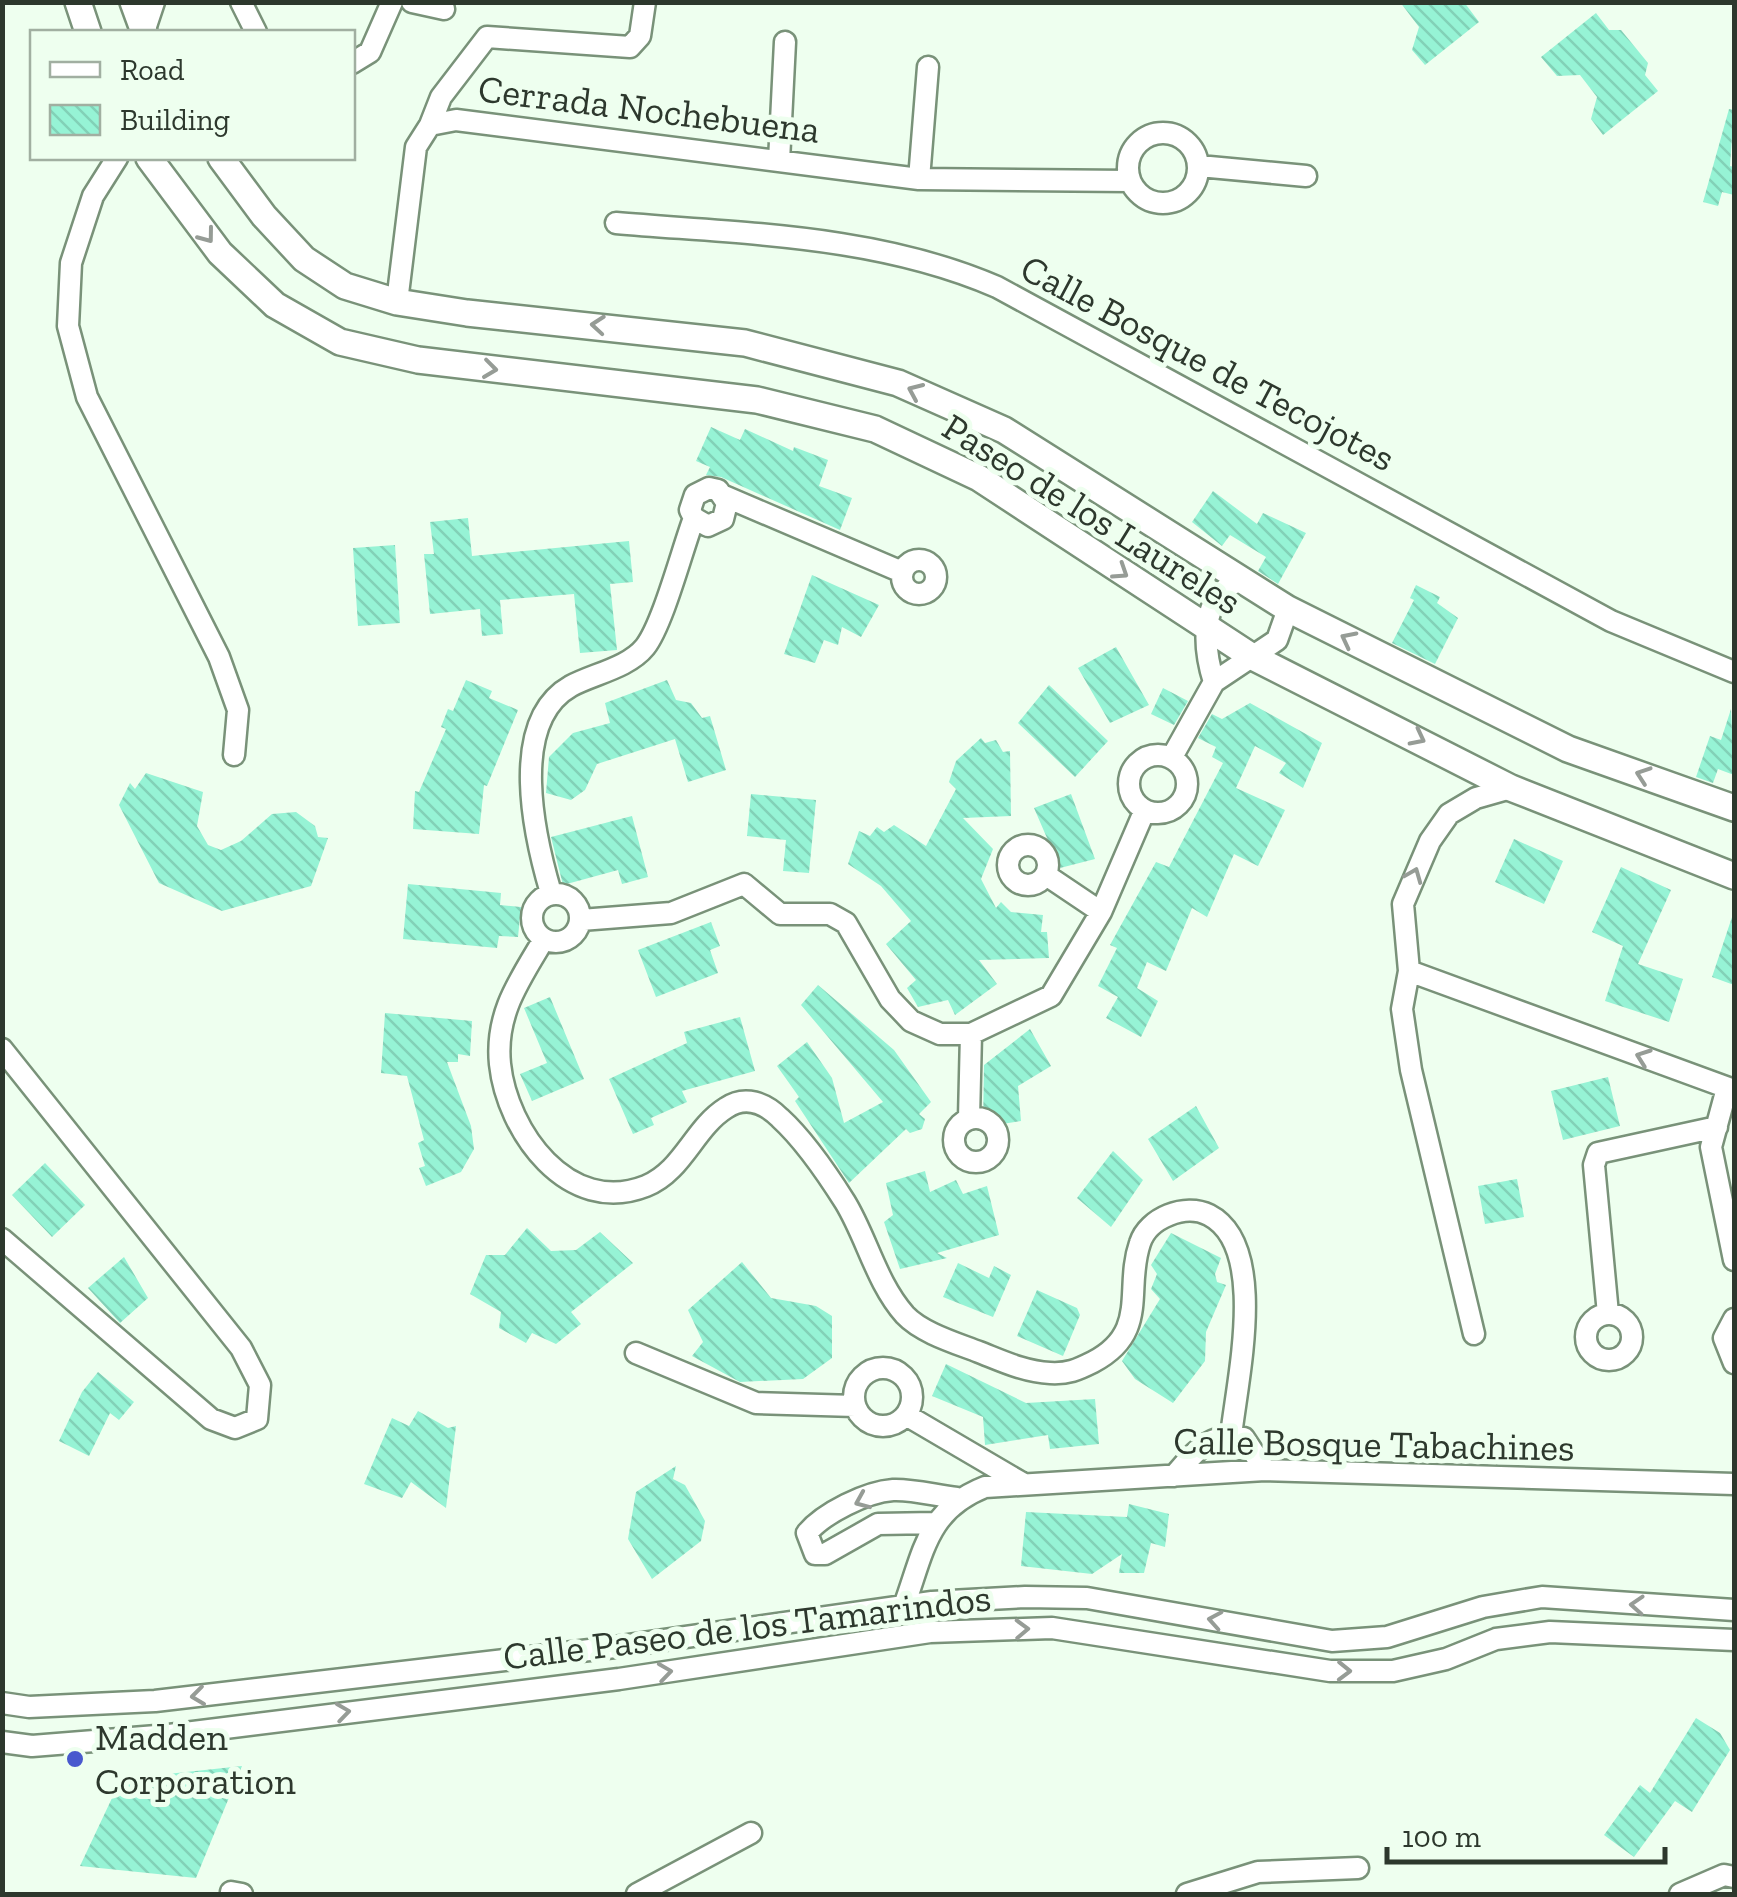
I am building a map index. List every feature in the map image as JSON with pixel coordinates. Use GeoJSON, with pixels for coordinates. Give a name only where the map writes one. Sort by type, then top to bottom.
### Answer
{"type":"FeatureCollection","features":[{"type":"Feature","properties":{"kind":"main road"},"geometry":{"type":"LineString","coordinates":[[78,2],[87,30]]}},
{"type":"Feature","properties":{"kind":"main road"},"geometry":{"type":"LineString","coordinates":[[133,2],[143,30]]}},
{"type":"Feature","properties":{"kind":"main road","name":"Paseo de los Laureles"},"geometry":{"type":"LineString","coordinates":[[150,160],[220,253],[274,305],[340,342],[418,360],[757,400],[875,429],[978,478],[1250,656],[1511,788],[1734,876]]}},
{"type":"Feature","properties":{"kind":"main road","name":"Paseo de los Laureles"},"geometry":{"type":"LineString","coordinates":[[222,160],[264,216],[304,259],[345,286],[397,302],[744,343],[898,383],[1004,430],[1288,610],[1568,749],[1734,808]]}},
{"type":"Feature","properties":{"kind":"street"},"geometry":{"type":"LineString","coordinates":[[145,30],[154,2]]}},
{"type":"Feature","properties":{"kind":"street"},"geometry":{"type":"LineString","coordinates":[[241,2],[255,30]]}},
{"type":"Feature","properties":{"kind":"street"},"geometry":{"type":"LineString","coordinates":[[355,61],[370,52],[392,2]]}},
{"type":"Feature","properties":{"kind":"street"},"geometry":{"type":"LineString","coordinates":[[412,2],[444,9]]}},
{"type":"Feature","properties":{"kind":"street"},"geometry":{"type":"LineString","coordinates":[[430,125],[441,97],[487,37],[630,47],[640,36],[645,2]]}},
{"type":"Feature","properties":{"kind":"street"},"geometry":{"type":"LineString","coordinates":[[779,161],[785,42]]}},
{"type":"Feature","properties":{"kind":"street"},"geometry":{"type":"LineString","coordinates":[[920,179],[928,66]]}},
{"type":"Feature","properties":{"kind":"street","name":"Cerrada Nochebuena"},"geometry":{"type":"LineString","coordinates":[[397,302],[416,147],[430,125],[456,120],[920,179],[1130,181]]}},
{"type":"Feature","properties":{"kind":"street"},"geometry":{"type":"LineString","coordinates":[[1150,135],[1182,138],[1199,166],[1194,188],[1165,204],[1144,198],[1130,181],[1128,170],[1133,149],[1150,135]]}},
{"type":"Feature","properties":{"kind":"street"},"geometry":{"type":"LineString","coordinates":[[116,160],[93,196],[72,263],[68,326],[87,397],[218,657],[238,710],[234,755]]}},
{"type":"Feature","properties":{"kind":"street"},"geometry":{"type":"LineString","coordinates":[[1199,166],[1306,176]]}},
{"type":"Feature","properties":{"kind":"street","name":"Calle Bosque de Tecojotes"},"geometry":{"type":"LineString","coordinates":[[616,223],[873,248],[947,266],[997,288],[1612,621],[1734,672]]}},
{"type":"Feature","properties":{"kind":"street"},"geometry":{"type":"LineString","coordinates":[[551,893],[528,797],[532,760],[548,706],[567,688],[625,661],[648,644],[694,518],[700,524],[716,524],[727,512],[724,496],[902,572]]}},
{"type":"Feature","properties":{"kind":"street"},"geometry":{"type":"LineString","coordinates":[[1214,682],[1206,657],[1215,599],[1226,586],[1239,581]]}},
{"type":"Feature","properties":{"kind":"street"},"geometry":{"type":"LineString","coordinates":[[1172,757],[1214,682],[1234,673],[1250,656],[1278,640],[1288,610]]}},
{"type":"Feature","properties":{"kind":"street"},"geometry":{"type":"LineString","coordinates":[[1149,755],[1172,757],[1188,775],[1186,799],[1168,814],[1144,812],[1129,794],[1131,770],[1149,755]]}},
{"type":"Feature","properties":{"kind":"street"},"geometry":{"type":"LineString","coordinates":[[1474,1334],[1411,1070],[1402,1009],[1408,970],[1403,904],[1430,841],[1449,814],[1476,798],[1511,788]]}},
{"type":"Feature","properties":{"kind":"street"},"geometry":{"type":"LineString","coordinates":[[582,920],[671,913],[744,884],[780,914],[830,914],[846,923],[890,1000],[912,1020],[940,1034],[971,1034],[1051,996],[1101,912],[1144,812]]}},
{"type":"Feature","properties":{"kind":"street"},"geometry":{"type":"LineString","coordinates":[[1046,875],[1101,912]]}},
{"type":"Feature","properties":{"kind":"street"},"geometry":{"type":"LineString","coordinates":[[551,893],[566,894],[578,905],[582,920],[574,935],[560,942],[544,940],[534,928],[532,914],[538,900],[551,893]]}},
{"type":"Feature","properties":{"kind":"street"},"geometry":{"type":"LineString","coordinates":[[544,940],[505,1006],[498,1045],[502,1087],[522,1133],[546,1165],[581,1185],[614,1192],[645,1186],[674,1168],[724,1108],[742,1101],[760,1103],[782,1118],[844,1202],[879,1275],[907,1317],[1031,1373],[1068,1374],[1099,1358],[1120,1340],[1131,1321],[1140,1241],[1156,1220],[1182,1210],[1207,1213],[1230,1231],[1242,1260],[1245,1299],[1232,1436]]}},
{"type":"Feature","properties":{"kind":"street"},"geometry":{"type":"LineString","coordinates":[[1408,970],[1730,1089],[1711,1148],[1734,1260]]}},
{"type":"Feature","properties":{"kind":"street"},"geometry":{"type":"LineString","coordinates":[[968,1118],[971,1034]]}},
{"type":"Feature","properties":{"kind":"street"},"geometry":{"type":"LineString","coordinates":[[2,1049],[241,1348],[260,1385],[257,1419],[235,1428],[211,1419],[2,1239]]}},
{"type":"Feature","properties":{"kind":"street"},"geometry":{"type":"LineString","coordinates":[[1608,1314],[1594,1165],[1598,1153],[1717,1127]]}},
{"type":"Feature","properties":{"kind":"street"},"geometry":{"type":"LineString","coordinates":[[1734,1319],[1724,1338],[1734,1363]]}},
{"type":"Feature","properties":{"kind":"street"},"geometry":{"type":"LineString","coordinates":[[636,1353],[756,1403],[855,1406],[873,1425],[891,1426],[906,1415],[912,1398],[907,1381],[883,1368],[860,1380],[855,1406]]}},
{"type":"Feature","properties":{"kind":"street"},"geometry":{"type":"LineString","coordinates":[[906,1415],[1022,1483]]}},
{"type":"Feature","properties":{"kind":"street"},"geometry":{"type":"LineString","coordinates":[[1174,1476],[1198,1448],[1218,1436],[1244,1438],[1265,1470]]}},
{"type":"Feature","properties":{"kind":"street","name":"Calle Bosque Tabachines"},"geometry":{"type":"LineString","coordinates":[[956,1498],[985,1487],[1022,1483],[1265,1470],[1734,1484]]}},
{"type":"Feature","properties":{"kind":"street"},"geometry":{"type":"LineString","coordinates":[[935,1523],[878,1524],[825,1554],[815,1554],[808,1544],[807,1532],[814,1524],[867,1497],[893,1490],[956,1498]]}},
{"type":"Feature","properties":{"kind":"street"},"geometry":{"type":"LineString","coordinates":[[904,1606],[935,1523],[956,1498]]}},
{"type":"Feature","properties":{"kind":"street","name":"Calle Paseo de los Tamarindos"},"geometry":{"type":"LineString","coordinates":[[2,1703],[84,1706],[155,1701],[615,1647],[904,1606],[1087,1598],[1332,1640],[1387,1637],[1483,1607],[1542,1597],[1734,1610]]}},
{"type":"Feature","properties":{"kind":"street","name":"Calle Paseo de los Tamarindos"},"geometry":{"type":"LineString","coordinates":[[2,1742],[32,1746],[88,1742],[619,1678],[965,1631],[1052,1628],[1330,1671],[1393,1671],[1446,1659],[1496,1639],[1550,1632],[1734,1640]]}},
{"type":"Feature","properties":{"kind":"street"},"geometry":{"type":"LineString","coordinates":[[615,1647],[619,1678]]}},
{"type":"Feature","properties":{"kind":"street"},"geometry":{"type":"LineString","coordinates":[[84,1706],[88,1742]]}},
{"type":"Feature","properties":{"kind":"street"},"geometry":{"type":"LineString","coordinates":[[637,1894],[751,1832]]}},
{"type":"Feature","properties":{"kind":"street"},"geometry":{"type":"LineString","coordinates":[[1187,1894],[1258,1872],[1358,1868]]}},
{"type":"Feature","properties":{"kind":"street"},"geometry":{"type":"LineString","coordinates":[[1680,1894],[1724,1875],[1734,1877]]}},
{"type":"Feature","properties":{"kind":"building"},"geometry":{"type":"Polygon","coordinates":[[[1400,2],[1464,2],[1479,22],[1425,65],[1412,50],[1419,27],[1400,2]]]}},
{"type":"Feature","properties":{"kind":"building"},"geometry":{"type":"Polygon","coordinates":[[[1596,13],[1609,30],[1621,30],[1648,63],[1645,75],[1658,91],[1603,135],[1591,119],[1597,97],[1580,75],[1557,76],[1541,57],[1596,13]]]}},
{"type":"Feature","properties":{"kind":"building"},"geometry":{"type":"Polygon","coordinates":[[[1729,109],[1734,110],[1730,166],[1734,167],[1734,195],[1722,192],[1718,206],[1703,202],[1729,109]]]}},
{"type":"Feature","properties":{"kind":"building"},"geometry":{"type":"Polygon","coordinates":[[[711,427],[740,440],[745,429],[793,451],[794,447],[828,460],[819,486],[852,498],[840,530],[721,477],[706,475],[710,467],[696,461],[711,427]]]}},
{"type":"Feature","properties":{"kind":"building"},"geometry":{"type":"Polygon","coordinates":[[[1213,491],[1257,524],[1263,513],[1306,533],[1278,584],[1258,571],[1266,557],[1230,535],[1222,546],[1192,522],[1213,491]]]}},
{"type":"Feature","properties":{"kind":"building"},"geometry":{"type":"Polygon","coordinates":[[[468,518],[472,556],[629,541],[633,582],[610,584],[617,650],[580,653],[574,594],[500,600],[503,634],[482,636],[480,609],[430,614],[424,554],[434,554],[430,522],[468,518]]]}},
{"type":"Feature","properties":{"kind":"building"},"geometry":{"type":"Polygon","coordinates":[[[395,545],[400,623],[358,626],[353,548],[395,545]]]}},
{"type":"Feature","properties":{"kind":"building"},"geometry":{"type":"Polygon","coordinates":[[[812,575],[879,605],[861,637],[842,627],[838,645],[824,640],[815,663],[784,654],[812,575]]]}},
{"type":"Feature","properties":{"kind":"building"},"geometry":{"type":"Polygon","coordinates":[[[1416,585],[1440,597],[1437,603],[1458,618],[1435,664],[1392,643],[1414,600],[1410,598],[1416,585]]]}},
{"type":"Feature","properties":{"kind":"building"},"geometry":{"type":"Polygon","coordinates":[[[1116,647],[1149,705],[1110,723],[1078,668],[1116,647]]]}},
{"type":"Feature","properties":{"kind":"building"},"geometry":{"type":"Polygon","coordinates":[[[466,680],[492,691],[489,698],[518,710],[487,786],[484,785],[479,834],[413,829],[415,791],[419,792],[446,729],[441,727],[448,709],[453,711],[466,680]]]}},
{"type":"Feature","properties":{"kind":"building"},"geometry":{"type":"Polygon","coordinates":[[[667,680],[676,700],[691,703],[702,718],[710,716],[726,770],[688,782],[675,739],[597,764],[585,790],[571,800],[546,793],[549,757],[573,733],[610,723],[605,703],[667,680]]]}},
{"type":"Feature","properties":{"kind":"building"},"geometry":{"type":"Polygon","coordinates":[[[1049,685],[1108,741],[1075,777],[1018,723],[1049,685]]]}},
{"type":"Feature","properties":{"kind":"building"},"geometry":{"type":"Polygon","coordinates":[[[1163,688],[1188,701],[1174,725],[1151,714],[1163,688]]]}},
{"type":"Feature","properties":{"kind":"building"},"geometry":{"type":"Polygon","coordinates":[[[1250,703],[1322,743],[1303,788],[1279,773],[1286,763],[1255,746],[1236,788],[1285,810],[1258,866],[1234,854],[1207,917],[1192,908],[1166,971],[1147,962],[1137,988],[1158,1001],[1141,1037],[1106,1018],[1118,997],[1098,986],[1117,948],[1110,945],[1156,862],[1169,867],[1223,763],[1212,757],[1216,747],[1198,738],[1212,714],[1222,719],[1250,703]]]}},
{"type":"Feature","properties":{"kind":"building"},"geometry":{"type":"Polygon","coordinates":[[[1731,709],[1734,775],[1718,769],[1713,783],[1696,777],[1710,736],[1721,740],[1731,709]]]}},
{"type":"Feature","properties":{"kind":"building"},"geometry":{"type":"Polygon","coordinates":[[[981,738],[985,743],[996,740],[1003,752],[1010,751],[1011,816],[963,818],[993,849],[981,879],[996,908],[1001,902],[1011,912],[1043,915],[1041,932],[1047,932],[1049,958],[979,960],[997,984],[955,1015],[948,1000],[918,1007],[907,988],[916,980],[886,944],[911,921],[881,886],[848,864],[859,831],[870,836],[877,827],[884,832],[894,825],[926,846],[956,789],[949,782],[956,761],[981,738]]]}},
{"type":"Feature","properties":{"kind":"building"},"geometry":{"type":"Polygon","coordinates":[[[146,773],[203,792],[197,826],[208,845],[221,850],[241,841],[272,814],[296,812],[315,826],[318,837],[328,838],[311,886],[222,911],[159,883],[119,805],[130,783],[135,789],[146,773]]]}},
{"type":"Feature","properties":{"kind":"building"},"geometry":{"type":"Polygon","coordinates":[[[751,794],[816,800],[809,873],[783,871],[786,840],[747,836],[751,794]]]}},
{"type":"Feature","properties":{"kind":"building"},"geometry":{"type":"Polygon","coordinates":[[[1071,794],[1095,859],[1060,868],[1034,808],[1071,794]]]}},
{"type":"Feature","properties":{"kind":"building"},"geometry":{"type":"Polygon","coordinates":[[[632,816],[648,877],[622,884],[618,870],[563,885],[551,837],[632,816]]]}},
{"type":"Feature","properties":{"kind":"building"},"geometry":{"type":"Polygon","coordinates":[[[1514,839],[1563,861],[1544,904],[1495,882],[1514,839]]]}},
{"type":"Feature","properties":{"kind":"building"},"geometry":{"type":"Polygon","coordinates":[[[1621,867],[1671,890],[1638,964],[1683,979],[1669,1022],[1605,1001],[1623,946],[1592,932],[1621,867]]]}},
{"type":"Feature","properties":{"kind":"building"},"geometry":{"type":"Polygon","coordinates":[[[408,884],[501,893],[500,905],[521,907],[518,937],[499,936],[497,948],[403,939],[408,884]]]}},
{"type":"Feature","properties":{"kind":"building"},"geometry":{"type":"Polygon","coordinates":[[[1734,914],[1734,985],[1712,977],[1734,914]]]}},
{"type":"Feature","properties":{"kind":"building"},"geometry":{"type":"Polygon","coordinates":[[[711,922],[720,946],[710,950],[718,973],[656,997],[638,950],[711,922]]]}},
{"type":"Feature","properties":{"kind":"building"},"geometry":{"type":"Polygon","coordinates":[[[818,985],[894,1050],[931,1102],[919,1114],[925,1119],[922,1129],[910,1133],[906,1129],[849,1183],[795,1101],[799,1097],[777,1066],[807,1042],[832,1078],[844,1123],[883,1102],[801,1005],[818,985]]]}},
{"type":"Feature","properties":{"kind":"building"},"geometry":{"type":"Polygon","coordinates":[[[550,997],[584,1079],[532,1101],[520,1074],[547,1063],[524,1008],[550,997]]]}},
{"type":"Feature","properties":{"kind":"building"},"geometry":{"type":"Polygon","coordinates":[[[385,1013],[472,1021],[470,1056],[458,1054],[458,1062],[447,1062],[471,1126],[474,1149],[461,1172],[426,1186],[419,1168],[425,1166],[418,1143],[424,1140],[407,1076],[381,1073],[385,1013]]]}},
{"type":"Feature","properties":{"kind":"building"},"geometry":{"type":"Polygon","coordinates":[[[740,1017],[755,1071],[682,1091],[687,1102],[651,1118],[654,1125],[633,1134],[609,1079],[687,1043],[684,1032],[740,1017]]]}},
{"type":"Feature","properties":{"kind":"building"},"geometry":{"type":"Polygon","coordinates":[[[1030,1029],[1051,1066],[1018,1086],[1021,1121],[983,1127],[984,1065],[1030,1029]]]}},
{"type":"Feature","properties":{"kind":"building"},"geometry":{"type":"Polygon","coordinates":[[[1608,1077],[1620,1126],[1563,1140],[1551,1091],[1608,1077]]]}},
{"type":"Feature","properties":{"kind":"building"},"geometry":{"type":"Polygon","coordinates":[[[1196,1106],[1219,1148],[1173,1181],[1148,1139],[1196,1106]]]}},
{"type":"Feature","properties":{"kind":"building"},"geometry":{"type":"Polygon","coordinates":[[[1113,1151],[1143,1180],[1111,1227],[1077,1198],[1113,1151]]]}},
{"type":"Feature","properties":{"kind":"building"},"geometry":{"type":"Polygon","coordinates":[[[45,1163],[85,1205],[52,1237],[12,1195],[45,1163]]]}},
{"type":"Feature","properties":{"kind":"building"},"geometry":{"type":"Polygon","coordinates":[[[925,1171],[930,1192],[956,1180],[963,1194],[987,1186],[999,1235],[937,1253],[947,1258],[900,1269],[884,1222],[893,1215],[886,1183],[925,1171]]]}},
{"type":"Feature","properties":{"kind":"building"},"geometry":{"type":"Polygon","coordinates":[[[1517,1179],[1524,1217],[1485,1224],[1478,1186],[1517,1179]]]}},
{"type":"Feature","properties":{"kind":"building"},"geometry":{"type":"Polygon","coordinates":[[[527,1228],[551,1251],[576,1250],[600,1232],[633,1263],[571,1312],[581,1324],[556,1344],[532,1333],[526,1343],[499,1328],[501,1312],[470,1294],[486,1255],[505,1255],[527,1228]]]}},
{"type":"Feature","properties":{"kind":"building"},"geometry":{"type":"Polygon","coordinates":[[[1171,1233],[1221,1258],[1215,1274],[1217,1282],[1226,1285],[1206,1332],[1205,1361],[1173,1403],[1135,1379],[1122,1361],[1160,1299],[1151,1289],[1157,1274],[1151,1265],[1171,1233]]]}},
{"type":"Feature","properties":{"kind":"building"},"geometry":{"type":"Polygon","coordinates":[[[124,1257],[148,1298],[120,1323],[88,1288],[124,1257]]]}},
{"type":"Feature","properties":{"kind":"building"},"geometry":{"type":"Polygon","coordinates":[[[742,1262],[771,1298],[816,1306],[832,1316],[832,1358],[803,1379],[740,1382],[692,1356],[703,1342],[688,1310],[742,1262]]]}},
{"type":"Feature","properties":{"kind":"building"},"geometry":{"type":"Polygon","coordinates":[[[958,1263],[989,1278],[994,1266],[1011,1275],[993,1317],[943,1297],[958,1263]]]}},
{"type":"Feature","properties":{"kind":"building"},"geometry":{"type":"Polygon","coordinates":[[[1037,1290],[1077,1308],[1080,1315],[1063,1356],[1017,1336],[1037,1290]]]}},
{"type":"Feature","properties":{"kind":"building"},"geometry":{"type":"Polygon","coordinates":[[[946,1364],[1026,1403],[1095,1399],[1099,1444],[1050,1449],[1048,1435],[985,1445],[983,1417],[932,1396],[946,1364]]]}},
{"type":"Feature","properties":{"kind":"building"},"geometry":{"type":"Polygon","coordinates":[[[98,1372],[134,1402],[119,1420],[110,1413],[89,1456],[59,1441],[82,1392],[98,1372]]]}},
{"type":"Feature","properties":{"kind":"building"},"geometry":{"type":"Polygon","coordinates":[[[418,1411],[448,1428],[456,1426],[446,1508],[411,1482],[402,1498],[364,1484],[392,1418],[409,1426],[418,1411]]]}},
{"type":"Feature","properties":{"kind":"building"},"geometry":{"type":"Polygon","coordinates":[[[676,1466],[673,1479],[685,1485],[705,1521],[701,1541],[652,1579],[628,1539],[636,1492],[676,1466]]]}},
{"type":"Feature","properties":{"kind":"building"},"geometry":{"type":"Polygon","coordinates":[[[1129,1504],[1169,1514],[1165,1547],[1151,1543],[1144,1573],[1119,1573],[1122,1554],[1092,1574],[1021,1566],[1026,1512],[1127,1517],[1129,1504]]]}},
{"type":"Feature","properties":{"kind":"building"},"geometry":{"type":"Polygon","coordinates":[[[1696,1718],[1720,1733],[1730,1750],[1692,1812],[1675,1801],[1634,1857],[1604,1835],[1640,1785],[1650,1793],[1696,1718]]]}},
{"type":"Feature","properties":{"kind":"building"},"geometry":{"type":"Polygon","coordinates":[[[242,1766],[196,1878],[80,1866],[121,1779],[242,1766]]]}},
{"type":"Feature","properties":{"kind":"place","name":"Madden Corporation"},"geometry":{"type":"Point","coordinates":[75,1759]}}]}
